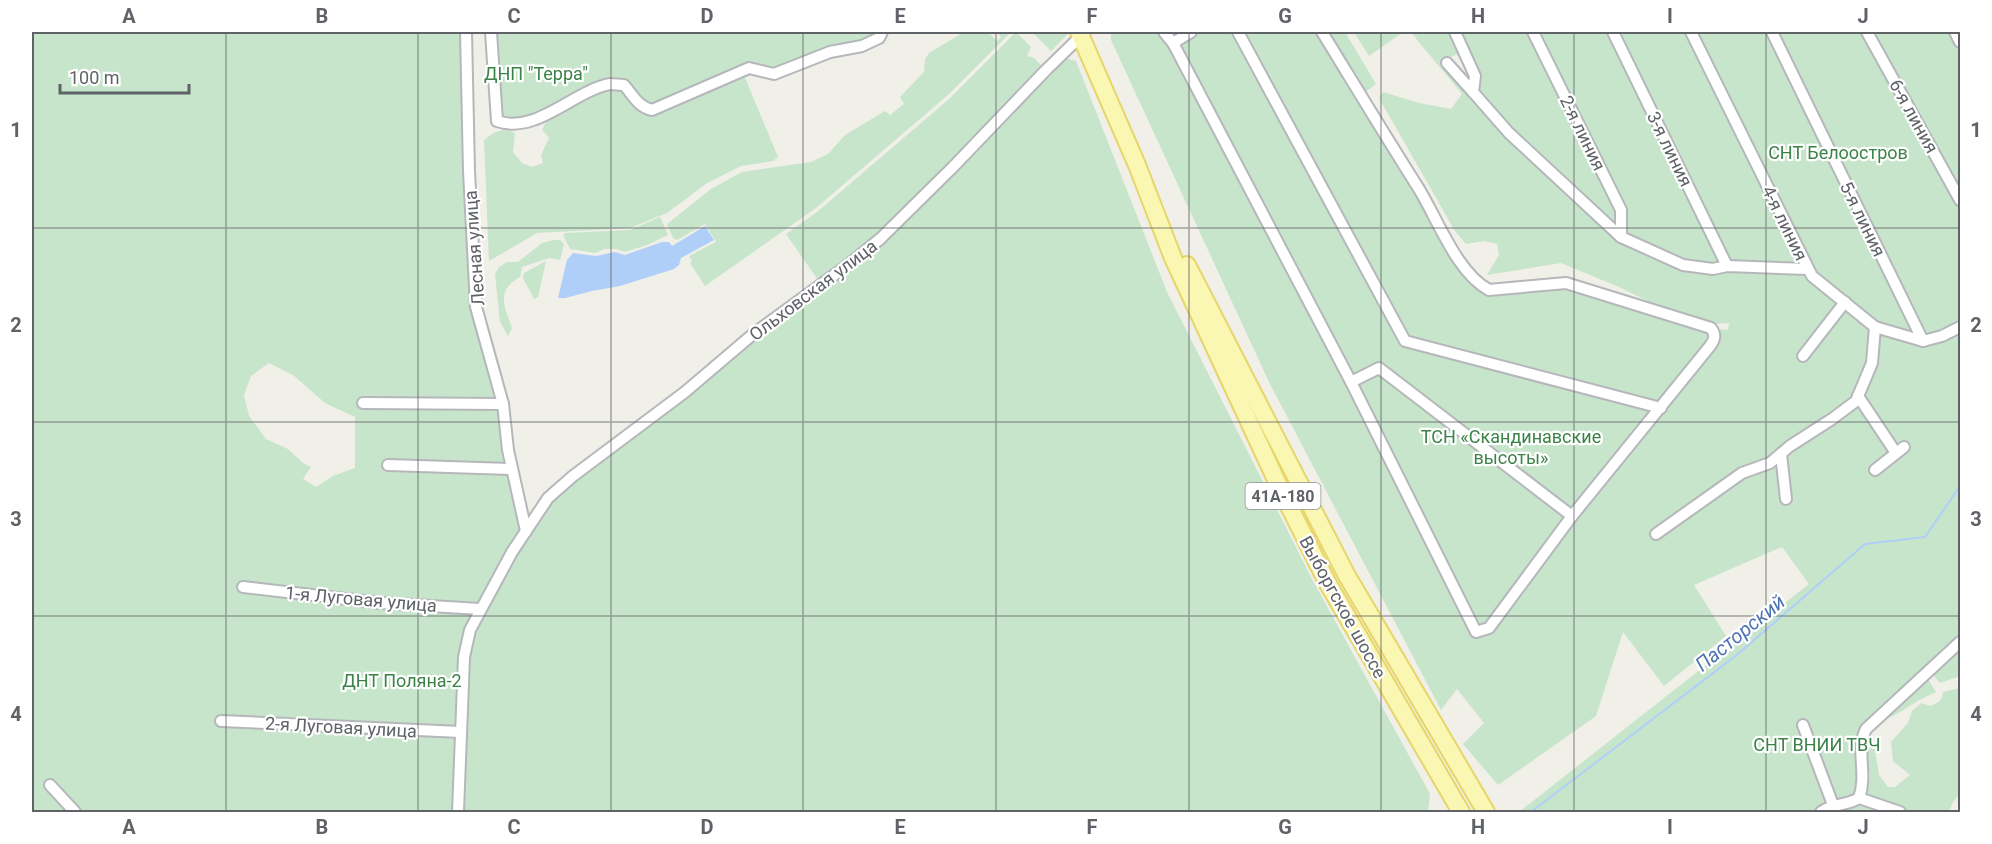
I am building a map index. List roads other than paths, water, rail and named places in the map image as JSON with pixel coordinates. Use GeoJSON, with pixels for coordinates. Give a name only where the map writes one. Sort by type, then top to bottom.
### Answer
{"type":"FeatureCollection","features":[{"type":"Feature","properties":{"kind":"main road","name":"Выборгское шоссе"},"geometry":{"type":"LineString","coordinates":[[1082,33],[1187,290],[1282,492],[1327,582],[1461,812]]}},
{"type":"Feature","properties":{"kind":"main road","name":"Выборгское шоссе"},"geometry":{"type":"LineString","coordinates":[[1137,165],[1346,574],[1483,807]]}},
{"type":"Feature","properties":{"kind":"street","name":"Лесная улица"},"geometry":{"type":"LineString","coordinates":[[466,32],[468,171],[476,307],[502,404],[512,469],[526,531]]}},
{"type":"Feature","properties":{"kind":"street"},"geometry":{"type":"LineString","coordinates":[[491,32],[497,121],[508,124],[530,122],[610,84],[624,85],[640,105],[652,110],[749,68],[774,74],[830,52],[861,46],[879,38],[882,32]]}},
{"type":"Feature","properties":{"kind":"street"},"geometry":{"type":"LineString","coordinates":[[1164,32],[1173,43],[1351,382],[1476,632],[1489,628],[1572,516],[1715,339],[1714,333],[1711,328],[1566,283],[1489,290],[1480,286],[1456,255],[1322,32]]}},
{"type":"Feature","properties":{"kind":"street"},"geometry":{"type":"LineString","coordinates":[[1173,43],[1191,32]]}},
{"type":"Feature","properties":{"kind":"street"},"geometry":{"type":"LineString","coordinates":[[1238,32],[1405,342],[1661,408]]}},
{"type":"Feature","properties":{"kind":"street"},"geometry":{"type":"LineString","coordinates":[[1455,32],[1475,76],[1473,92]]}},
{"type":"Feature","properties":{"kind":"street","name":"2-я линия"},"geometry":{"type":"LineString","coordinates":[[1533,32],[1621,210],[1621,237]]}},
{"type":"Feature","properties":{"kind":"street","name":"3-я линия"},"geometry":{"type":"LineString","coordinates":[[1613,32],[1727,266]]}},
{"type":"Feature","properties":{"kind":"street","name":"4-я линия"},"geometry":{"type":"LineString","coordinates":[[1691,32],[1812,276],[1875,327]]}},
{"type":"Feature","properties":{"kind":"street","name":"5-я линия"},"geometry":{"type":"LineString","coordinates":[[1772,32],[1923,341]]}},
{"type":"Feature","properties":{"kind":"street","name":"6-я линия"},"geometry":{"type":"LineString","coordinates":[[1867,32],[1960,200]]}},
{"type":"Feature","properties":{"kind":"street"},"geometry":{"type":"LineString","coordinates":[[1955,32],[1960,42]]}},
{"type":"Feature","properties":{"kind":"street","name":"Ольховская улица"},"geometry":{"type":"LineString","coordinates":[[458,813],[464,657],[470,630],[526,531],[548,498],[573,476],[686,392],[744,342],[848,265],[880,238],[953,167],[1082,33]]}},
{"type":"Feature","properties":{"kind":"street"},"geometry":{"type":"LineString","coordinates":[[1447,63],[1509,133],[1621,237],[1683,266],[1713,269],[1727,266],[1808,268]]}},
{"type":"Feature","properties":{"kind":"street"},"geometry":{"type":"LineString","coordinates":[[1803,356],[1845,302]]}},
{"type":"Feature","properties":{"kind":"street"},"geometry":{"type":"LineString","coordinates":[[1656,534],[1742,473],[1770,463],[1856,401],[1872,363],[1875,327],[1923,341],[1942,336],[1960,327]]}},
{"type":"Feature","properties":{"kind":"street"},"geometry":{"type":"LineString","coordinates":[[1351,382],[1379,368],[1572,516]]}},
{"type":"Feature","properties":{"kind":"street"},"geometry":{"type":"LineString","coordinates":[[1858,396],[1900,450],[1875,470]]}},
{"type":"Feature","properties":{"kind":"street"},"geometry":{"type":"LineString","coordinates":[[363,403],[502,404]]}},
{"type":"Feature","properties":{"kind":"street"},"geometry":{"type":"LineString","coordinates":[[1781,454],[1786,499]]}},
{"type":"Feature","properties":{"kind":"street"},"geometry":{"type":"LineString","coordinates":[[388,465],[512,469]]}},
{"type":"Feature","properties":{"kind":"street","name":"1-я Луговая улица"},"geometry":{"type":"LineString","coordinates":[[243,587],[381,603],[480,609]]}},
{"type":"Feature","properties":{"kind":"street"},"geometry":{"type":"LineString","coordinates":[[1821,813],[1833,805],[1851,803],[1858,798],[1864,769],[1861,741],[1868,725],[1960,642]]}},
{"type":"Feature","properties":{"kind":"street","name":"2-я Луговая улица"},"geometry":{"type":"LineString","coordinates":[[221,721],[461,732]]}},
{"type":"Feature","properties":{"kind":"street"},"geometry":{"type":"LineString","coordinates":[[1803,725],[1833,805]]}},
{"type":"Feature","properties":{"kind":"street"},"geometry":{"type":"LineString","coordinates":[[50,784],[75,813]]}},
{"type":"Feature","properties":{"kind":"street"},"geometry":{"type":"LineString","coordinates":[[1858,798],[1900,813]]}},
{"type":"Feature","properties":{"kind":"water"},"geometry":{"type":"Polygon","coordinates":[[[705,226],[714,240],[681,258],[679,265],[674,269],[620,286],[558,298],[567,260],[573,253],[596,256],[615,252],[625,255],[662,242],[669,242],[672,246],[705,226]]]}},
{"type":"Feature","properties":{"kind":"waterway","name":"Пасторский"},"geometry":{"type":"LineString","coordinates":[[1531,812],[1738,654],[1865,544],[1925,537],[1960,486]]}},
{"type":"Feature","properties":{"kind":"park label","name":"ДНП \"Терра\""},"geometry":{"type":"Point","coordinates":[536,73]}},
{"type":"Feature","properties":{"kind":"park label","name":"СНТ Белоостров"},"geometry":{"type":"Point","coordinates":[1838,152]}},
{"type":"Feature","properties":{"kind":"park label","name":"ТСН «Скандинавские высоты»"},"geometry":{"type":"Point","coordinates":[1511,446]}},
{"type":"Feature","properties":{"kind":"park label","name":"ДНТ Поляна-2"},"geometry":{"type":"Point","coordinates":[402,680]}},
{"type":"Feature","properties":{"kind":"park label","name":"СНТ ВНИИ ТВЧ"},"geometry":{"type":"Point","coordinates":[1817,744]}}]}
